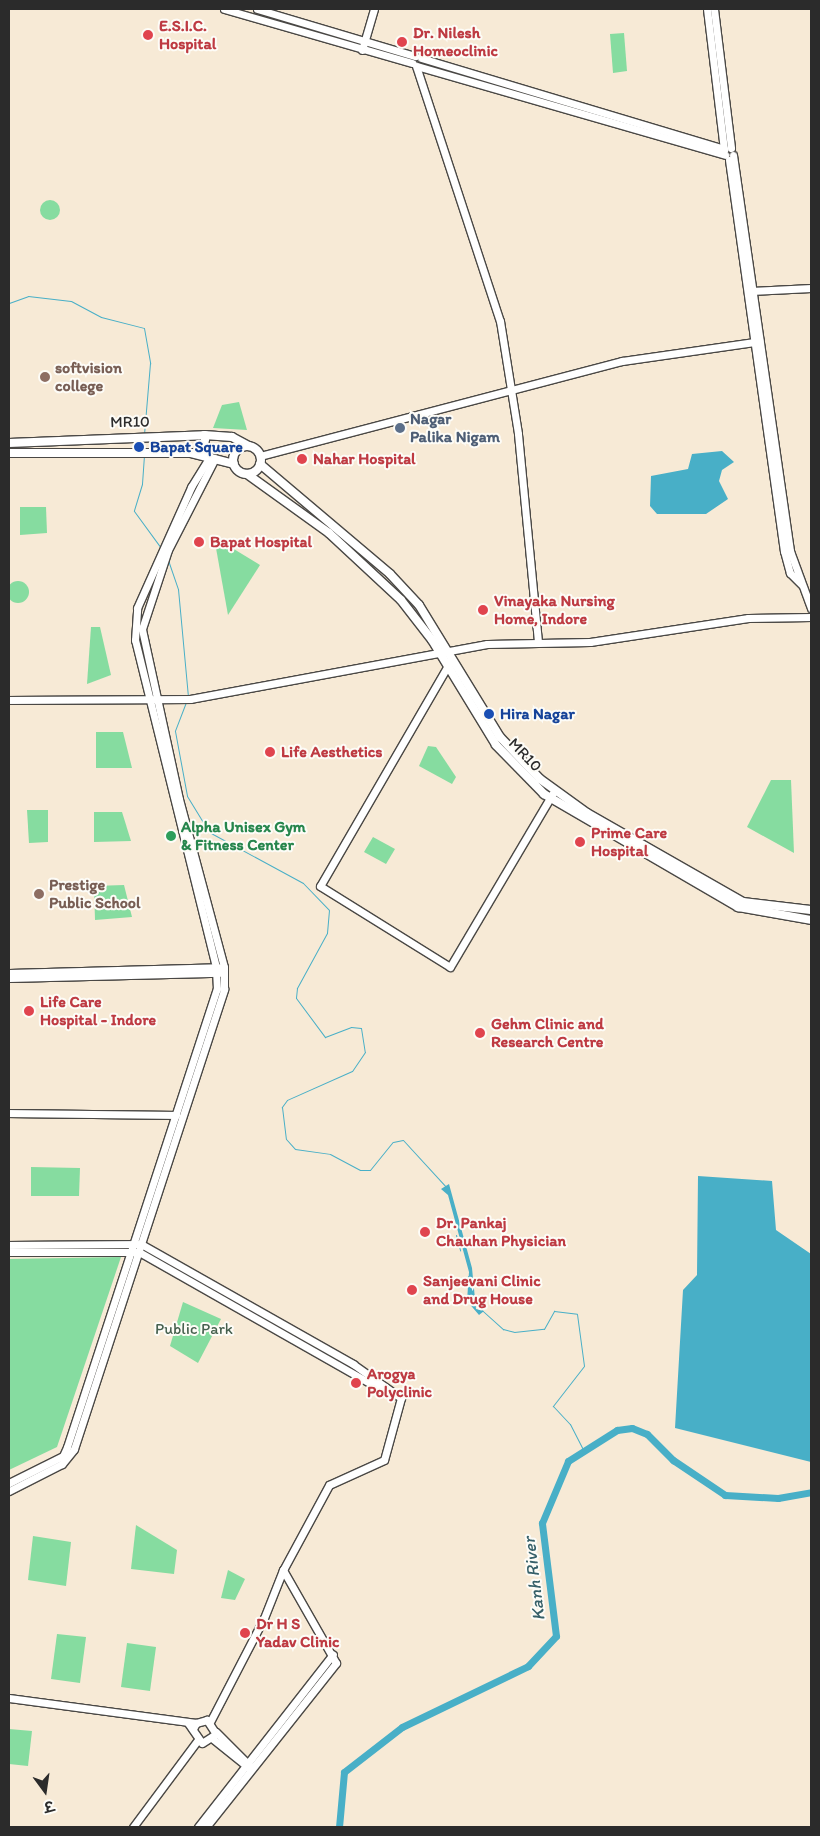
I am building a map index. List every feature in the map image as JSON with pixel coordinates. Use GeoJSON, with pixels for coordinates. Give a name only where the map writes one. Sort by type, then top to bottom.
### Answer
{"type":"FeatureCollection","features":[{"type":"Feature","properties":{"kind":"main road","name":"MR10"},"geometry":{"type":"LineString","coordinates":[[9,443],[140,435],[206,435],[232,437],[249,446],[260,460],[390,574],[430,618],[450,655],[500,737],[555,790],[587,814],[743,902],[811,910]]}},
{"type":"Feature","properties":{"kind":"main road"},"geometry":{"type":"LineString","coordinates":[[206,435],[209,456]]}},
{"type":"Feature","properties":{"kind":"main road"},"geometry":{"type":"LineString","coordinates":[[234,464],[235,453],[249,446]]}},
{"type":"Feature","properties":{"kind":"main road","name":"MR10"},"geometry":{"type":"LineString","coordinates":[[9,453],[152,452],[209,456],[234,464],[311,519],[384,583],[440,654],[496,745],[550,799],[738,907],[811,920]]}},
{"type":"Feature","properties":{"kind":"main road"},"geometry":{"type":"LineString","coordinates":[[247,474],[260,460]]}},
{"type":"Feature","properties":{"kind":"street"},"geometry":{"type":"LineString","coordinates":[[224,9],[362,50],[416,62],[728,152]]}},
{"type":"Feature","properties":{"kind":"street"},"geometry":{"type":"LineString","coordinates":[[256,9],[365,40],[416,62],[497,310],[511,389],[538,642]]}},
{"type":"Feature","properties":{"kind":"street"},"geometry":{"type":"LineString","coordinates":[[362,50],[374,9]]}},
{"type":"Feature","properties":{"kind":"street"},"geometry":{"type":"LineString","coordinates":[[707,9],[751,291],[788,557],[802,584],[811,608]]}},
{"type":"Feature","properties":{"kind":"street"},"geometry":{"type":"LineString","coordinates":[[714,9],[728,152]]}},
{"type":"Feature","properties":{"kind":"street"},"geometry":{"type":"LineString","coordinates":[[751,291],[811,288]]}},
{"type":"Feature","properties":{"kind":"street"},"geometry":{"type":"LineString","coordinates":[[260,460],[511,389],[622,361],[757,342]]}},
{"type":"Feature","properties":{"kind":"street"},"geometry":{"type":"LineString","coordinates":[[9,1483],[63,1456],[221,1000],[221,970],[135,629],[137,608],[209,456]]}},
{"type":"Feature","properties":{"kind":"street"},"geometry":{"type":"LineString","coordinates":[[9,700],[190,699],[440,654],[450,655],[538,642],[590,642],[748,618],[811,617]]}},
{"type":"Feature","properties":{"kind":"street"},"geometry":{"type":"LineString","coordinates":[[450,655],[447,666],[320,886],[450,967],[555,790]]}},
{"type":"Feature","properties":{"kind":"street"},"geometry":{"type":"LineString","coordinates":[[9,973],[221,970]]}},
{"type":"Feature","properties":{"kind":"street"},"geometry":{"type":"LineString","coordinates":[[9,978],[221,970]]}},
{"type":"Feature","properties":{"kind":"street"},"geometry":{"type":"LineString","coordinates":[[9,1491],[62,1464],[74,1449],[176,1115],[217,989],[221,970]]}},
{"type":"Feature","properties":{"kind":"street"},"geometry":{"type":"LineString","coordinates":[[9,1113],[176,1115]]}},
{"type":"Feature","properties":{"kind":"street"},"geometry":{"type":"LineString","coordinates":[[9,1245],[136,1248],[353,1364],[401,1400],[384,1460],[329,1485],[283,1570],[264,1618],[210,1722],[195,1726],[188,1723],[9,1698]]}},
{"type":"Feature","properties":{"kind":"street"},"geometry":{"type":"LineString","coordinates":[[9,1252],[136,1248]]}},
{"type":"Feature","properties":{"kind":"street"},"geometry":{"type":"LineString","coordinates":[[198,1827],[336,1663],[333,1654],[283,1570]]}},
{"type":"Feature","properties":{"kind":"street"},"geometry":{"type":"LineString","coordinates":[[210,1722],[216,1732],[248,1766]]}},
{"type":"Feature","properties":{"kind":"street"},"geometry":{"type":"LineString","coordinates":[[133,1827],[197,1741],[195,1726]]}},
{"type":"Feature","properties":{"kind":"street"},"geometry":{"type":"LineString","coordinates":[[213,1739],[216,1732]]}},
{"type":"Feature","properties":{"kind":"street"},"geometry":{"type":"LineString","coordinates":[[197,1741],[213,1739],[248,1766]]}},
{"type":"Feature","properties":{"kind":"street"},"geometry":{"type":"LineString","coordinates":[[206,1827],[248,1766]]}},
{"type":"Feature","properties":{"kind":"green space"},"geometry":{"type":"Polygon","coordinates":[[[624,33],[627,71],[613,73],[610,34],[624,33]]]}},
{"type":"Feature","properties":{"kind":"green space"},"geometry":{"type":"Polygon","coordinates":[[[50,200],[57,203],[60,210],[57,217],[50,220],[43,217],[40,210],[43,203],[50,200]]]}},
{"type":"Feature","properties":{"kind":"green space"},"geometry":{"type":"Polygon","coordinates":[[[239,402],[247,430],[213,428],[222,405],[239,402]]]}},
{"type":"Feature","properties":{"kind":"green space"},"geometry":{"type":"Polygon","coordinates":[[[20,507],[46,507],[47,533],[20,535],[20,507]]]}},
{"type":"Feature","properties":{"kind":"green space"},"geometry":{"type":"Polygon","coordinates":[[[214,537],[260,565],[228,615],[214,537]]]}},
{"type":"Feature","properties":{"kind":"green space"},"geometry":{"type":"Polygon","coordinates":[[[18,581],[26,584],[29,592],[26,600],[18,603],[10,600],[7,592],[10,584],[18,581]]]}},
{"type":"Feature","properties":{"kind":"green space"},"geometry":{"type":"Polygon","coordinates":[[[91,627],[100,627],[111,675],[87,684],[91,627]]]}},
{"type":"Feature","properties":{"kind":"green space"},"geometry":{"type":"Polygon","coordinates":[[[96,732],[123,732],[132,768],[96,768],[96,732]]]}},
{"type":"Feature","properties":{"kind":"green space"},"geometry":{"type":"Polygon","coordinates":[[[428,746],[436,747],[456,777],[452,784],[419,766],[428,746]]]}},
{"type":"Feature","properties":{"kind":"green space"},"geometry":{"type":"Polygon","coordinates":[[[771,780],[791,780],[794,853],[747,827],[771,780]]]}},
{"type":"Feature","properties":{"kind":"green space"},"geometry":{"type":"Polygon","coordinates":[[[27,810],[48,810],[48,842],[29,843],[27,810]]]}},
{"type":"Feature","properties":{"kind":"green space"},"geometry":{"type":"Polygon","coordinates":[[[94,812],[122,812],[131,841],[94,842],[94,812]]]}},
{"type":"Feature","properties":{"kind":"green space"},"geometry":{"type":"Polygon","coordinates":[[[373,837],[395,849],[386,864],[364,852],[373,837]]]}},
{"type":"Feature","properties":{"kind":"green space"},"geometry":{"type":"Polygon","coordinates":[[[124,885],[132,917],[95,920],[94,886],[124,885]]]}},
{"type":"Feature","properties":{"kind":"green space"},"geometry":{"type":"Polygon","coordinates":[[[31,1167],[80,1168],[79,1196],[31,1196],[31,1167]]]}},
{"type":"Feature","properties":{"kind":"green space"},"geometry":{"type":"Polygon","coordinates":[[[121,1257],[57,1447],[9,1470],[9,1259],[121,1257]]]}},
{"type":"Feature","properties":{"kind":"green space","name":"Public Park"},"geometry":{"type":"Polygon","coordinates":[[[183,1302],[221,1319],[198,1363],[170,1346],[183,1302]]]}},
{"type":"Feature","properties":{"kind":"green space"},"geometry":{"type":"Polygon","coordinates":[[[136,1525],[177,1550],[174,1574],[131,1569],[136,1525]]]}},
{"type":"Feature","properties":{"kind":"green space"},"geometry":{"type":"Polygon","coordinates":[[[33,1536],[71,1542],[66,1586],[28,1580],[33,1536]]]}},
{"type":"Feature","properties":{"kind":"green space"},"geometry":{"type":"Polygon","coordinates":[[[228,1570],[245,1579],[235,1600],[221,1598],[228,1570]]]}},
{"type":"Feature","properties":{"kind":"green space"},"geometry":{"type":"Polygon","coordinates":[[[57,1634],[86,1637],[80,1683],[51,1679],[57,1634]]]}},
{"type":"Feature","properties":{"kind":"green space"},"geometry":{"type":"Polygon","coordinates":[[[127,1643],[156,1647],[150,1691],[121,1687],[127,1643]]]}},
{"type":"Feature","properties":{"kind":"green space"},"geometry":{"type":"Polygon","coordinates":[[[9,1729],[32,1731],[28,1766],[9,1764],[9,1729]]]}},
{"type":"Feature","properties":{"kind":"water"},"geometry":{"type":"Polygon","coordinates":[[[722,451],[734,462],[722,470],[719,481],[728,499],[706,514],[657,514],[650,506],[651,476],[688,469],[692,454],[722,451]]]}},
{"type":"Feature","properties":{"kind":"water"},"geometry":{"type":"Polygon","coordinates":[[[698,1176],[772,1181],[776,1230],[811,1254],[811,1462],[675,1428],[683,1290],[697,1275],[698,1176]]]}},
{"type":"Feature","properties":{"kind":"water"},"geometry":{"type":"Polygon","coordinates":[[[449,1184],[472,1268],[476,1309],[484,1311],[479,1315],[467,1301],[469,1272],[448,1195],[441,1189],[449,1184]]]}},
{"type":"Feature","properties":{"kind":"waterway"},"geometry":{"type":"LineString","coordinates":[[9,303],[28,296],[71,301],[101,317],[144,328],[150,363],[144,434]]}},
{"type":"Feature","properties":{"kind":"waterway"},"geometry":{"type":"LineString","coordinates":[[144,440],[144,449]]}},
{"type":"Feature","properties":{"kind":"waterway"},"geometry":{"type":"LineString","coordinates":[[144,455],[142,484],[134,511],[161,548]]}},
{"type":"Feature","properties":{"kind":"waterway"},"geometry":{"type":"LineString","coordinates":[[168,560],[178,589],[188,696]]}},
{"type":"Feature","properties":{"kind":"waterway"},"geometry":{"type":"LineString","coordinates":[[186,702],[175,731],[187,796],[209,832],[303,883],[329,910],[327,933],[297,988],[296,998],[325,1037],[351,1027],[361,1028],[365,1052],[352,1071],[287,1100],[282,1107],[286,1139],[295,1149],[330,1154],[360,1170],[370,1170],[393,1142],[403,1140],[446,1187]]}},
{"type":"Feature","properties":{"kind":"waterway"},"geometry":{"type":"LineString","coordinates":[[456,1235],[460,1250]]}},
{"type":"Feature","properties":{"kind":"waterway"},"geometry":{"type":"LineString","coordinates":[[468,1276],[468,1285]]}},
{"type":"Feature","properties":{"kind":"waterway"},"geometry":{"type":"LineString","coordinates":[[475,1304],[503,1329],[514,1332],[544,1329],[554,1311],[577,1314],[584,1366],[553,1406],[570,1424],[583,1450]]}},
{"type":"Feature","properties":{"kind":"waterway","name":"Kanh River"},"geometry":{"type":"LineString","coordinates":[[339,1827],[344,1772],[402,1727],[528,1666],[556,1636],[542,1523],[568,1461],[617,1430],[632,1428],[647,1434],[673,1460],[725,1495],[778,1498],[811,1492]]}},
{"type":"Feature","properties":{"kind":"place","name":"E.S.I.C. Hospital"},"geometry":{"type":"Point","coordinates":[148,35]}},
{"type":"Feature","properties":{"kind":"place","name":"Dr. Nilesh Homeoclinic"},"geometry":{"type":"Point","coordinates":[402,42]}},
{"type":"Feature","properties":{"kind":"place","name":"softvision college"},"geometry":{"type":"Point","coordinates":[45,377]}},
{"type":"Feature","properties":{"kind":"place","name":"Nagar Palika Nigam"},"geometry":{"type":"Point","coordinates":[400,428]}},
{"type":"Feature","properties":{"kind":"place","name":"Bapat Square"},"geometry":{"type":"Point","coordinates":[139,447]}},
{"type":"Feature","properties":{"kind":"place","name":"Nahar Hospital"},"geometry":{"type":"Point","coordinates":[302,459]}},
{"type":"Feature","properties":{"kind":"place","name":"Bapat Hospital"},"geometry":{"type":"Point","coordinates":[199,542]}},
{"type":"Feature","properties":{"kind":"place","name":"Vinayaka Nursing Home, Indore"},"geometry":{"type":"Point","coordinates":[483,610]}},
{"type":"Feature","properties":{"kind":"place","name":"Hira Nagar"},"geometry":{"type":"Point","coordinates":[489,714]}},
{"type":"Feature","properties":{"kind":"place","name":"Life Aesthetics"},"geometry":{"type":"Point","coordinates":[270,752]}},
{"type":"Feature","properties":{"kind":"place","name":"Alpha Unisex Gym & Fitness Center"},"geometry":{"type":"Point","coordinates":[171,836]}},
{"type":"Feature","properties":{"kind":"place","name":"Prime Care Hospital"},"geometry":{"type":"Point","coordinates":[580,842]}},
{"type":"Feature","properties":{"kind":"place","name":"Prestige Public School"},"geometry":{"type":"Point","coordinates":[39,894]}},
{"type":"Feature","properties":{"kind":"place","name":"Life Care Hospital - Indore"},"geometry":{"type":"Point","coordinates":[29,1011]}},
{"type":"Feature","properties":{"kind":"place","name":"Gehm Clinic and Research Centre"},"geometry":{"type":"Point","coordinates":[480,1033]}},
{"type":"Feature","properties":{"kind":"place","name":"Dr. Pankaj Chauhan Physician"},"geometry":{"type":"Point","coordinates":[425,1232]}},
{"type":"Feature","properties":{"kind":"place","name":"Sanjeevani Clinic and Drug House"},"geometry":{"type":"Point","coordinates":[412,1290]}},
{"type":"Feature","properties":{"kind":"place","name":"Arogya Polyclinic"},"geometry":{"type":"Point","coordinates":[356,1383]}},
{"type":"Feature","properties":{"kind":"place","name":"Dr H S Yadav Clinic"},"geometry":{"type":"Point","coordinates":[245,1633]}}]}
